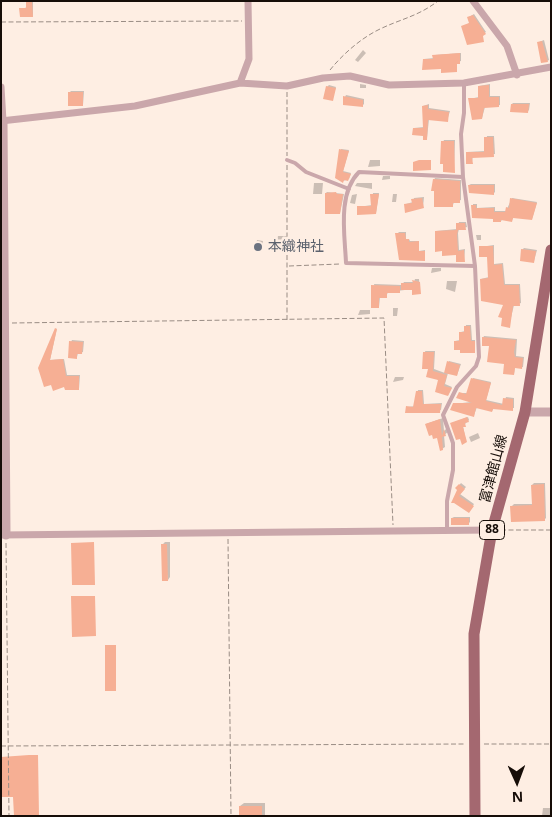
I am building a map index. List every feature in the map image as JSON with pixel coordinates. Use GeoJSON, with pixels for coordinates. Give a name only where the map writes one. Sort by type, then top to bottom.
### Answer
{"type":"FeatureCollection","features":[{"type":"Feature","properties":{"kind":"main road","name":"富津館山線"},"geometry":{"type":"LineString","coordinates":[[475,816],[474,634],[492,530],[525,412],[551,250]]}},
{"type":"Feature","properties":{"kind":"street"},"geometry":{"type":"LineString","coordinates":[[240,83],[249,59],[248,1]]}},
{"type":"Feature","properties":{"kind":"street"},"geometry":{"type":"LineString","coordinates":[[473,1],[507,46],[516,74]]}},
{"type":"Feature","properties":{"kind":"street"},"geometry":{"type":"LineString","coordinates":[[2,121],[135,106],[240,83],[287,86],[323,78],[350,76],[390,85],[464,83],[551,67]]}},
{"type":"Feature","properties":{"kind":"street"},"geometry":{"type":"LineString","coordinates":[[1,88],[5,323],[4,535],[492,530]]}},
{"type":"Feature","properties":{"kind":"street"},"geometry":{"type":"LineString","coordinates":[[525,412],[551,412]]}},
{"type":"Feature","properties":{"kind":"lane"},"geometry":{"type":"LineString","coordinates":[[448,531],[447,501],[453,470],[453,443],[443,415],[457,387],[476,366],[479,357],[476,266],[463,177],[461,134],[464,113],[464,83]]}},
{"type":"Feature","properties":{"kind":"lane"},"geometry":{"type":"LineString","coordinates":[[287,160],[306,172],[349,190]]}},
{"type":"Feature","properties":{"kind":"lane"},"geometry":{"type":"LineString","coordinates":[[463,177],[432,177],[365,171],[356,175],[349,190],[344,219],[346,263],[476,266]]}},
{"type":"Feature","properties":{"kind":"path"},"geometry":{"type":"LineString","coordinates":[[323,78],[335,63],[365,38],[379,29],[416,16],[438,1]]}},
{"type":"Feature","properties":{"kind":"path"},"geometry":{"type":"LineString","coordinates":[[1,22],[248,21]]}},
{"type":"Feature","properties":{"kind":"path"},"geometry":{"type":"LineString","coordinates":[[287,86],[287,320]]}},
{"type":"Feature","properties":{"kind":"path"},"geometry":{"type":"LineString","coordinates":[[288,266],[346,263]]}},
{"type":"Feature","properties":{"kind":"path"},"geometry":{"type":"LineString","coordinates":[[5,323],[384,318],[393,531]]}},
{"type":"Feature","properties":{"kind":"path"},"geometry":{"type":"LineString","coordinates":[[492,530],[551,530]]}},
{"type":"Feature","properties":{"kind":"path"},"geometry":{"type":"LineString","coordinates":[[228,533],[231,816]]}},
{"type":"Feature","properties":{"kind":"path"},"geometry":{"type":"LineString","coordinates":[[4,535],[9,816]]}},
{"type":"Feature","properties":{"kind":"path"},"geometry":{"type":"LineString","coordinates":[[1,746],[551,744]]}},
{"type":"Feature","properties":{"kind":"building"},"geometry":{"type":"Polygon","coordinates":[[[26,1],[32,1],[33,17],[20,17],[19,8],[26,8],[26,1]]]}},
{"type":"Feature","properties":{"kind":"building"},"geometry":{"type":"Polygon","coordinates":[[[473,15],[486,34],[483,36],[484,42],[467,45],[461,26],[469,23],[467,17],[473,15]]]}},
{"type":"Feature","properties":{"kind":"building"},"geometry":{"type":"Polygon","coordinates":[[[542,41],[548,62],[541,63],[537,42],[542,41]]]}},
{"type":"Feature","properties":{"kind":"building"},"geometry":{"type":"Polygon","coordinates":[[[460,53],[460,64],[457,64],[457,72],[441,73],[441,69],[422,70],[423,59],[433,59],[432,55],[460,53]]]}},
{"type":"Feature","properties":{"kind":"building"},"geometry":{"type":"Polygon","coordinates":[[[489,85],[489,97],[499,97],[499,107],[484,108],[482,119],[472,120],[468,98],[478,98],[478,86],[489,85]]]}},
{"type":"Feature","properties":{"kind":"building"},"geometry":{"type":"Polygon","coordinates":[[[326,86],[336,88],[333,101],[323,99],[326,86]]]}},
{"type":"Feature","properties":{"kind":"building"},"geometry":{"type":"Polygon","coordinates":[[[68,92],[83,92],[83,106],[68,106],[68,92]]]}},
{"type":"Feature","properties":{"kind":"building"},"geometry":{"type":"Polygon","coordinates":[[[343,96],[363,100],[363,107],[343,105],[343,96]]]}},
{"type":"Feature","properties":{"kind":"building"},"geometry":{"type":"Polygon","coordinates":[[[511,104],[529,104],[528,113],[510,112],[511,104]]]}},
{"type":"Feature","properties":{"kind":"building"},"geometry":{"type":"Polygon","coordinates":[[[428,105],[428,109],[449,112],[448,122],[428,120],[427,140],[423,140],[423,136],[412,135],[413,128],[423,128],[422,106],[428,105]]]}},
{"type":"Feature","properties":{"kind":"building"},"geometry":{"type":"Polygon","coordinates":[[[484,137],[493,137],[494,157],[472,158],[473,164],[466,164],[466,152],[484,152],[484,137]]]}},
{"type":"Feature","properties":{"kind":"building"},"geometry":{"type":"Polygon","coordinates":[[[441,141],[454,141],[455,173],[443,172],[443,164],[440,164],[441,141]]]}},
{"type":"Feature","properties":{"kind":"building"},"geometry":{"type":"Polygon","coordinates":[[[339,149],[349,151],[343,172],[351,174],[348,181],[344,180],[343,183],[335,178],[339,149]]]}},
{"type":"Feature","properties":{"kind":"building"},"geometry":{"type":"Polygon","coordinates":[[[431,160],[431,170],[413,171],[413,162],[431,160]]]}},
{"type":"Feature","properties":{"kind":"building"},"geometry":{"type":"Polygon","coordinates":[[[433,179],[460,181],[460,203],[453,203],[453,207],[434,207],[434,191],[431,191],[433,179]]]}},
{"type":"Feature","properties":{"kind":"building"},"geometry":{"type":"Polygon","coordinates":[[[468,185],[494,185],[494,195],[469,193],[468,185]]]}},
{"type":"Feature","properties":{"kind":"building"},"geometry":{"type":"Polygon","coordinates":[[[336,192],[337,194],[343,194],[340,214],[325,214],[325,193],[336,192]]]}},
{"type":"Feature","properties":{"kind":"building"},"geometry":{"type":"Polygon","coordinates":[[[370,194],[379,194],[376,214],[357,215],[357,206],[371,206],[370,194]]]}},
{"type":"Feature","properties":{"kind":"building"},"geometry":{"type":"Polygon","coordinates":[[[422,198],[424,208],[405,213],[404,204],[412,203],[411,199],[422,198]]]}},
{"type":"Feature","properties":{"kind":"building"},"geometry":{"type":"Polygon","coordinates":[[[510,198],[537,203],[532,220],[513,218],[512,222],[501,220],[501,222],[493,222],[493,219],[472,218],[471,205],[476,205],[476,208],[494,208],[494,212],[505,212],[506,207],[509,208],[510,198]]]}},
{"type":"Feature","properties":{"kind":"building"},"geometry":{"type":"Polygon","coordinates":[[[456,223],[465,223],[466,230],[458,230],[457,235],[458,251],[464,250],[465,262],[456,262],[456,255],[442,256],[442,251],[435,252],[435,231],[456,230],[456,223]]]}},
{"type":"Feature","properties":{"kind":"building"},"geometry":{"type":"Polygon","coordinates":[[[395,233],[405,233],[406,239],[409,239],[409,242],[419,241],[419,251],[425,251],[425,261],[399,260],[395,233]]]}},
{"type":"Feature","properties":{"kind":"building"},"geometry":{"type":"Polygon","coordinates":[[[479,246],[493,246],[494,265],[502,264],[504,285],[519,285],[520,306],[513,306],[510,328],[501,326],[502,318],[498,317],[503,305],[481,301],[480,279],[488,278],[487,257],[479,257],[479,246]]]}},
{"type":"Feature","properties":{"kind":"building"},"geometry":{"type":"Polygon","coordinates":[[[521,249],[536,251],[534,263],[520,261],[521,249]]]}},
{"type":"Feature","properties":{"kind":"building"},"geometry":{"type":"Polygon","coordinates":[[[412,280],[420,282],[421,294],[412,295],[412,290],[401,290],[401,283],[413,283],[412,280]]]}},
{"type":"Feature","properties":{"kind":"building"},"geometry":{"type":"Polygon","coordinates":[[[371,285],[400,286],[400,293],[387,293],[387,298],[379,298],[379,308],[371,308],[371,285]]]}},
{"type":"Feature","properties":{"kind":"building"},"geometry":{"type":"Polygon","coordinates":[[[464,326],[470,326],[471,341],[475,341],[475,353],[460,353],[460,350],[454,350],[454,341],[459,341],[459,332],[464,332],[464,326]]]}},
{"type":"Feature","properties":{"kind":"building"},"geometry":{"type":"Polygon","coordinates":[[[55,328],[57,329],[50,360],[63,359],[66,376],[79,376],[79,390],[65,390],[64,387],[53,391],[51,385],[44,387],[38,368],[55,328]]]}},
{"type":"Feature","properties":{"kind":"building"},"geometry":{"type":"Polygon","coordinates":[[[482,337],[516,340],[515,357],[523,358],[522,369],[515,368],[514,375],[503,374],[504,364],[487,362],[489,346],[482,346],[482,337]]]}},
{"type":"Feature","properties":{"kind":"building"},"geometry":{"type":"Polygon","coordinates":[[[69,341],[83,342],[82,354],[77,354],[77,359],[68,358],[69,341]]]}},
{"type":"Feature","properties":{"kind":"building"},"geometry":{"type":"Polygon","coordinates":[[[423,352],[434,352],[433,371],[447,375],[444,386],[452,388],[448,396],[435,392],[438,380],[426,377],[428,369],[422,369],[423,352]]]}},
{"type":"Feature","properties":{"kind":"building"},"geometry":{"type":"Polygon","coordinates":[[[447,361],[460,365],[457,376],[444,373],[447,361]]]}},
{"type":"Feature","properties":{"kind":"building"},"geometry":{"type":"Polygon","coordinates":[[[471,378],[491,383],[486,401],[502,405],[503,398],[513,399],[513,411],[493,409],[492,412],[476,408],[474,417],[450,410],[453,403],[472,403],[456,398],[459,392],[466,394],[471,378]]]}},
{"type":"Feature","properties":{"kind":"building"},"geometry":{"type":"Polygon","coordinates":[[[416,391],[422,391],[423,404],[441,404],[440,413],[405,413],[406,406],[413,407],[416,391]]]}},
{"type":"Feature","properties":{"kind":"building"},"geometry":{"type":"Polygon","coordinates":[[[467,417],[469,422],[465,423],[466,427],[463,427],[467,442],[462,445],[460,439],[456,440],[450,423],[467,417]]]}},
{"type":"Feature","properties":{"kind":"building"},"geometry":{"type":"Polygon","coordinates":[[[440,419],[442,436],[444,429],[446,436],[442,437],[443,450],[440,451],[437,438],[433,439],[432,435],[429,436],[425,424],[440,419]]]}},
{"type":"Feature","properties":{"kind":"building"},"geometry":{"type":"Polygon","coordinates":[[[494,445],[505,449],[501,460],[490,456],[494,445]]]}},
{"type":"Feature","properties":{"kind":"building"},"geometry":{"type":"Polygon","coordinates":[[[459,484],[465,489],[459,496],[474,506],[469,513],[451,503],[457,490],[455,488],[459,484]]]}},
{"type":"Feature","properties":{"kind":"building"},"geometry":{"type":"Polygon","coordinates":[[[544,484],[545,521],[511,522],[510,506],[532,505],[531,485],[544,484]]]}},
{"type":"Feature","properties":{"kind":"building"},"geometry":{"type":"Polygon","coordinates":[[[451,518],[469,518],[469,525],[451,525],[451,518]]]}},
{"type":"Feature","properties":{"kind":"building"},"geometry":{"type":"Polygon","coordinates":[[[94,542],[95,585],[72,585],[71,543],[94,542]]]}},
{"type":"Feature","properties":{"kind":"building"},"geometry":{"type":"Polygon","coordinates":[[[161,544],[167,544],[168,581],[162,581],[161,544]]]}},
{"type":"Feature","properties":{"kind":"building"},"geometry":{"type":"Polygon","coordinates":[[[71,596],[95,596],[96,636],[72,637],[71,596]]]}},
{"type":"Feature","properties":{"kind":"building"},"geometry":{"type":"Polygon","coordinates":[[[105,645],[116,645],[116,691],[105,691],[105,645]]]}},
{"type":"Feature","properties":{"kind":"building"},"geometry":{"type":"Polygon","coordinates":[[[38,755],[39,816],[14,816],[13,797],[1,797],[1,757],[38,755]]]}},
{"type":"Feature","properties":{"kind":"building"},"geometry":{"type":"Polygon","coordinates":[[[239,806],[262,806],[262,816],[239,816],[239,806]]]}},
{"type":"Feature","properties":{"kind":"place","name":"本織神社"},"geometry":{"type":"Point","coordinates":[258,247]}}]}
